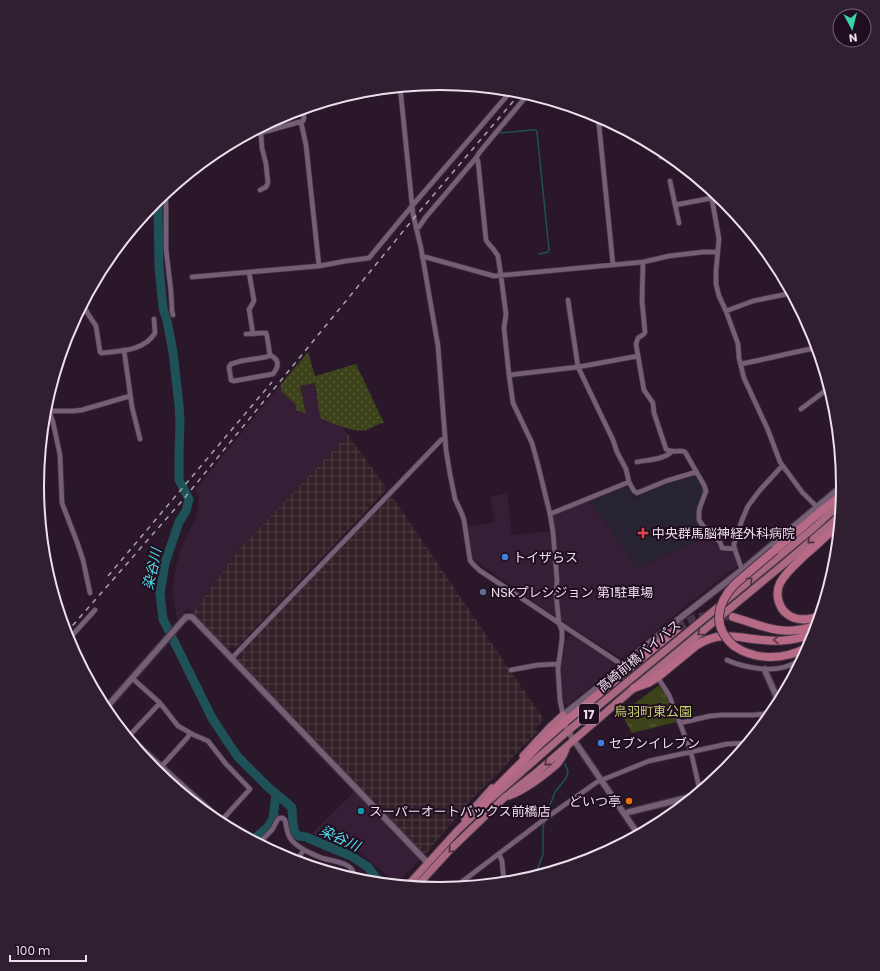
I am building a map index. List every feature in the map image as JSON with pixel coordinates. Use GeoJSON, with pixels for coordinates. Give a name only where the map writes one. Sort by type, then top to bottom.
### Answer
{"type":"FeatureCollection","features":[{"type":"Feature","properties":{"kind":"highway"},"geometry":{"type":"LineString","coordinates":[[800,650],[788,655],[771,657],[743,652],[734,646],[725,636],[720,624],[722,601],[734,584],[835,500]]}},
{"type":"Feature","properties":{"kind":"highway","name":"高崎前橋バイパス"},"geometry":{"type":"LineString","coordinates":[[412,881],[483,806],[568,731],[816,526],[835,508]]}},
{"type":"Feature","properties":{"kind":"highway","name":"高崎前橋バイパス"},"geometry":{"type":"LineString","coordinates":[[422,881],[451,849],[504,798],[834,521]]}},
{"type":"Feature","properties":{"kind":"highway"},"geometry":{"type":"LineString","coordinates":[[813,618],[804,620],[786,613],[779,601],[778,589],[786,574],[834,529]]}},
{"type":"Feature","properties":{"kind":"highway"},"geometry":{"type":"LineString","coordinates":[[732,617],[784,631],[802,630],[810,627]]}},
{"type":"Feature","properties":{"kind":"highway"},"geometry":{"type":"LineString","coordinates":[[457,832],[471,811],[541,737],[678,628]]}},
{"type":"Feature","properties":{"kind":"highway"},"geometry":{"type":"LineString","coordinates":[[634,688],[648,683],[658,677],[697,645],[713,638],[728,636],[774,641],[807,635]]}},
{"type":"Feature","properties":{"kind":"highway"},"geometry":{"type":"LineString","coordinates":[[483,806],[495,789],[564,719]]}},
{"type":"Feature","properties":{"kind":"street"},"geometry":{"type":"LineString","coordinates":[[400,92],[412,206],[438,346],[445,438],[450,474],[455,499],[464,520],[469,556],[472,563],[479,570],[622,665]]}},
{"type":"Feature","properties":{"kind":"street"},"geometry":{"type":"LineString","coordinates":[[192,277],[319,266],[369,258],[507,95]]}},
{"type":"Feature","properties":{"kind":"street"},"geometry":{"type":"LineString","coordinates":[[416,228],[419,227],[523,99]]}},
{"type":"Feature","properties":{"kind":"street"},"geometry":{"type":"LineString","coordinates":[[260,190],[266,187],[268,183],[260,133],[301,122],[304,120],[304,114]]}},
{"type":"Feature","properties":{"kind":"street"},"geometry":{"type":"LineString","coordinates":[[301,122],[306,145],[319,266]]}},
{"type":"Feature","properties":{"kind":"street"},"geometry":{"type":"LineString","coordinates":[[599,123],[613,265]]}},
{"type":"Feature","properties":{"kind":"street"},"geometry":{"type":"LineString","coordinates":[[476,158],[478,161],[486,240],[498,256],[506,314],[504,328],[508,375],[513,403],[532,443],[550,514],[553,532],[558,580],[556,594],[559,622],[562,631],[558,669],[560,700],[564,719],[568,731],[635,830]]}},
{"type":"Feature","properties":{"kind":"street"},"geometry":{"type":"LineString","coordinates":[[670,181],[679,223]]}},
{"type":"Feature","properties":{"kind":"street"},"geometry":{"type":"LineString","coordinates":[[675,205],[712,198],[719,239],[716,284],[719,296],[738,344],[740,364],[745,382],[768,430],[782,466],[802,492],[817,507]]}},
{"type":"Feature","properties":{"kind":"street"},"geometry":{"type":"LineString","coordinates":[[166,200],[166,249],[173,315]]}},
{"type":"Feature","properties":{"kind":"street"},"geometry":{"type":"LineString","coordinates":[[422,256],[485,274],[501,276],[643,262],[669,256],[703,252],[718,252]]}},
{"type":"Feature","properties":{"kind":"street"},"geometry":{"type":"LineString","coordinates":[[643,262],[642,301],[645,332],[636,341],[638,356],[644,390],[653,403],[654,413],[665,447],[671,452]]}},
{"type":"Feature","properties":{"kind":"street"},"geometry":{"type":"LineString","coordinates":[[249,272],[254,301],[250,308],[253,334]]}},
{"type":"Feature","properties":{"kind":"street"},"geometry":{"type":"LineString","coordinates":[[726,311],[753,301],[786,294]]}},
{"type":"Feature","properties":{"kind":"street"},"geometry":{"type":"LineString","coordinates":[[568,300],[578,367],[613,440],[634,491],[637,493],[666,481],[696,472]]}},
{"type":"Feature","properties":{"kind":"street"},"geometry":{"type":"LineString","coordinates":[[85,310],[96,326],[101,354],[141,346],[151,339],[155,333],[154,319]]}},
{"type":"Feature","properties":{"kind":"street"},"geometry":{"type":"LineString","coordinates":[[246,334],[266,333],[270,355]]}},
{"type":"Feature","properties":{"kind":"street"},"geometry":{"type":"LineString","coordinates":[[740,364],[812,349]]}},
{"type":"Feature","properties":{"kind":"street"},"geometry":{"type":"LineString","coordinates":[[124,350],[133,414],[140,439]]}},
{"type":"Feature","properties":{"kind":"street"},"geometry":{"type":"LineString","coordinates":[[270,355],[278,361],[277,368],[272,374],[234,381],[231,380],[230,365],[241,361],[270,355]]}},
{"type":"Feature","properties":{"kind":"street"},"geometry":{"type":"LineString","coordinates":[[508,375],[578,367],[638,356]]}},
{"type":"Feature","properties":{"kind":"street"},"geometry":{"type":"LineString","coordinates":[[801,409],[825,391]]}},
{"type":"Feature","properties":{"kind":"street"},"geometry":{"type":"LineString","coordinates":[[51,412],[82,410],[130,396]]}},
{"type":"Feature","properties":{"kind":"street"},"geometry":{"type":"LineString","coordinates":[[50,419],[54,429],[60,455],[62,503],[77,542],[90,593]]}},
{"type":"Feature","properties":{"kind":"street"},"geometry":{"type":"LineString","coordinates":[[231,658],[440,440],[445,438]]}},
{"type":"Feature","properties":{"kind":"street"},"geometry":{"type":"LineString","coordinates":[[637,462],[662,457],[671,452],[684,451],[706,491],[699,511],[699,520],[701,524],[720,542],[722,548],[734,549]]}},
{"type":"Feature","properties":{"kind":"street"},"geometry":{"type":"LineString","coordinates":[[743,569],[734,549],[734,544],[745,512],[760,490],[782,466]]}},
{"type":"Feature","properties":{"kind":"street"},"geometry":{"type":"LineString","coordinates":[[550,514],[629,482]]}},
{"type":"Feature","properties":{"kind":"street"},"geometry":{"type":"LineString","coordinates":[[564,719],[618,671],[622,665],[674,622],[743,569],[836,491]]}},
{"type":"Feature","properties":{"kind":"street"},"geometry":{"type":"LineString","coordinates":[[73,634],[95,610]]}},
{"type":"Feature","properties":{"kind":"street"},"geometry":{"type":"LineString","coordinates":[[109,703],[186,617],[192,617],[428,863]]}},
{"type":"Feature","properties":{"kind":"street"},"geometry":{"type":"LineString","coordinates":[[727,660],[738,664],[765,669],[784,667],[794,663]]}},
{"type":"Feature","properties":{"kind":"street"},"geometry":{"type":"LineString","coordinates":[[511,670],[538,665],[558,664]]}},
{"type":"Feature","properties":{"kind":"street"},"geometry":{"type":"LineString","coordinates":[[765,669],[776,695]]}},
{"type":"Feature","properties":{"kind":"street"},"geometry":{"type":"LineString","coordinates":[[132,678],[160,702],[178,726],[190,733],[208,740],[226,764],[250,789],[225,818]]}},
{"type":"Feature","properties":{"kind":"street"},"geometry":{"type":"LineString","coordinates":[[660,682],[669,695],[691,752],[699,785]]}},
{"type":"Feature","properties":{"kind":"street"},"geometry":{"type":"LineString","coordinates":[[130,732],[160,702]]}},
{"type":"Feature","properties":{"kind":"street"},"geometry":{"type":"LineString","coordinates":[[680,723],[710,716],[763,714]]}},
{"type":"Feature","properties":{"kind":"street"},"geometry":{"type":"LineString","coordinates":[[161,767],[190,733]]}},
{"type":"Feature","properties":{"kind":"street"},"geometry":{"type":"LineString","coordinates":[[463,881],[546,818],[601,780],[649,761],[727,744],[741,743]]}},
{"type":"Feature","properties":{"kind":"street"},"geometry":{"type":"LineString","coordinates":[[625,814],[682,799]]}},
{"type":"Feature","properties":{"kind":"street"},"geometry":{"type":"LineString","coordinates":[[263,840],[272,830],[278,819],[282,818],[285,820],[291,838],[304,850],[317,856],[341,863],[350,868],[353,872]]}},
{"type":"Feature","properties":{"kind":"street"},"geometry":{"type":"LineString","coordinates":[[300,855],[304,850]]}},
{"type":"Feature","properties":{"kind":"street"},"geometry":{"type":"LineString","coordinates":[[499,854],[502,862],[503,876]]}},
{"type":"Feature","properties":{"kind":"shaded area"},"geometry":{"type":"Polygon","coordinates":[[[315,383],[320,417],[342,427],[348,435],[240,548],[193,612],[187,609],[177,620],[173,590],[174,577],[183,544],[195,519],[198,508],[199,498],[196,489],[281,384],[281,391],[306,414],[300,386],[315,383]]]}},
{"type":"Feature","properties":{"kind":"shaded area"},"geometry":{"type":"Polygon","coordinates":[[[348,435],[387,489],[237,647],[226,649],[193,612],[240,548],[348,435]]]}},
{"type":"Feature","properties":{"kind":"shaded area"},"geometry":{"type":"Polygon","coordinates":[[[695,475],[703,491],[697,511],[702,528],[709,535],[637,568],[590,500],[627,487],[630,488],[635,498],[672,482],[695,475]]]}},
{"type":"Feature","properties":{"kind":"shaded area"},"geometry":{"type":"Polygon","coordinates":[[[507,493],[512,535],[555,531],[552,517],[554,514],[590,500],[637,568],[709,535],[717,542],[720,550],[734,553],[739,565],[683,608],[622,659],[562,621],[473,559],[468,527],[495,522],[490,497],[507,493]]]}},
{"type":"Feature","properties":{"kind":"shaded area"},"geometry":{"type":"Polygon","coordinates":[[[391,495],[544,720],[535,728],[538,732],[468,803],[425,855],[234,659],[391,495]]]}},
{"type":"Feature","properties":{"kind":"shaded area"},"geometry":{"type":"Polygon","coordinates":[[[573,635],[614,661],[617,665],[567,706],[563,702],[560,670],[565,641],[568,637],[573,635]]]}},
{"type":"Feature","properties":{"kind":"shaded area"},"geometry":{"type":"Polygon","coordinates":[[[356,790],[420,859],[401,880],[395,879],[388,876],[358,851],[318,837],[312,833],[356,790]]]}},
{"type":"Feature","properties":{"kind":"green space"},"geometry":{"type":"Polygon","coordinates":[[[308,352],[315,376],[356,364],[384,423],[361,431],[343,427],[322,419],[320,417],[315,383],[300,386],[306,414],[296,410],[296,405],[281,391],[281,384],[308,352]]]}},
{"type":"Feature","properties":{"kind":"green space","name":"鳥羽町東公園"},"geometry":{"type":"Polygon","coordinates":[[[658,686],[661,686],[665,692],[677,722],[632,733],[622,715],[623,712],[658,686]]]}},
{"type":"Feature","properties":{"kind":"waterway"},"geometry":{"type":"LineString","coordinates":[[498,133],[533,130],[536,130],[537,132],[549,250],[548,252],[539,254]]}},
{"type":"Feature","properties":{"kind":"waterway","name":"染谷川"},"geometry":{"type":"LineString","coordinates":[[158,207],[159,266],[163,308],[173,352],[179,405],[179,480],[189,499],[186,511],[179,522],[165,563],[160,594],[163,619],[212,718],[229,744],[238,757],[269,788],[292,808],[295,833],[299,836],[306,837],[351,856],[368,867],[375,876]]}},
{"type":"Feature","properties":{"kind":"waterway"},"geometry":{"type":"LineString","coordinates":[[546,816],[555,792],[566,778],[568,771],[565,764]]}},
{"type":"Feature","properties":{"kind":"waterway"},"geometry":{"type":"LineString","coordinates":[[257,837],[267,828],[273,819],[276,794]]}},
{"type":"Feature","properties":{"kind":"waterway"},"geometry":{"type":"LineString","coordinates":[[538,869],[543,854],[543,827],[545,821]]}},
{"type":"Feature","properties":{"kind":"tunnel"},"geometry":{"type":"LineString","coordinates":[[678,628],[685,623],[704,616],[717,615],[733,617]]}},
{"type":"Feature","properties":{"kind":"railway"},"geometry":{"type":"LineString","coordinates":[[71,628],[182,501],[414,218],[517,97]]}},
{"type":"Feature","properties":{"kind":"railway"},"geometry":{"type":"LineString","coordinates":[[108,576],[272,382]]}},
{"type":"Feature","properties":{"kind":"place","name":"中央群馬脳神経外科病院"},"geometry":{"type":"Point","coordinates":[643,533]}},
{"type":"Feature","properties":{"kind":"place","name":"トイザらス"},"geometry":{"type":"Point","coordinates":[505,557]}},
{"type":"Feature","properties":{"kind":"place","name":"NSKプレシジョン 第1駐車場"},"geometry":{"type":"Point","coordinates":[483,592]}},
{"type":"Feature","properties":{"kind":"place","name":"セブンイレブン"},"geometry":{"type":"Point","coordinates":[601,743]}},
{"type":"Feature","properties":{"kind":"place","name":"どいつ亭"},"geometry":{"type":"Point","coordinates":[629,801]}},
{"type":"Feature","properties":{"kind":"place","name":"スーパーオートバックス前橋店"},"geometry":{"type":"Point","coordinates":[361,811]}}]}
